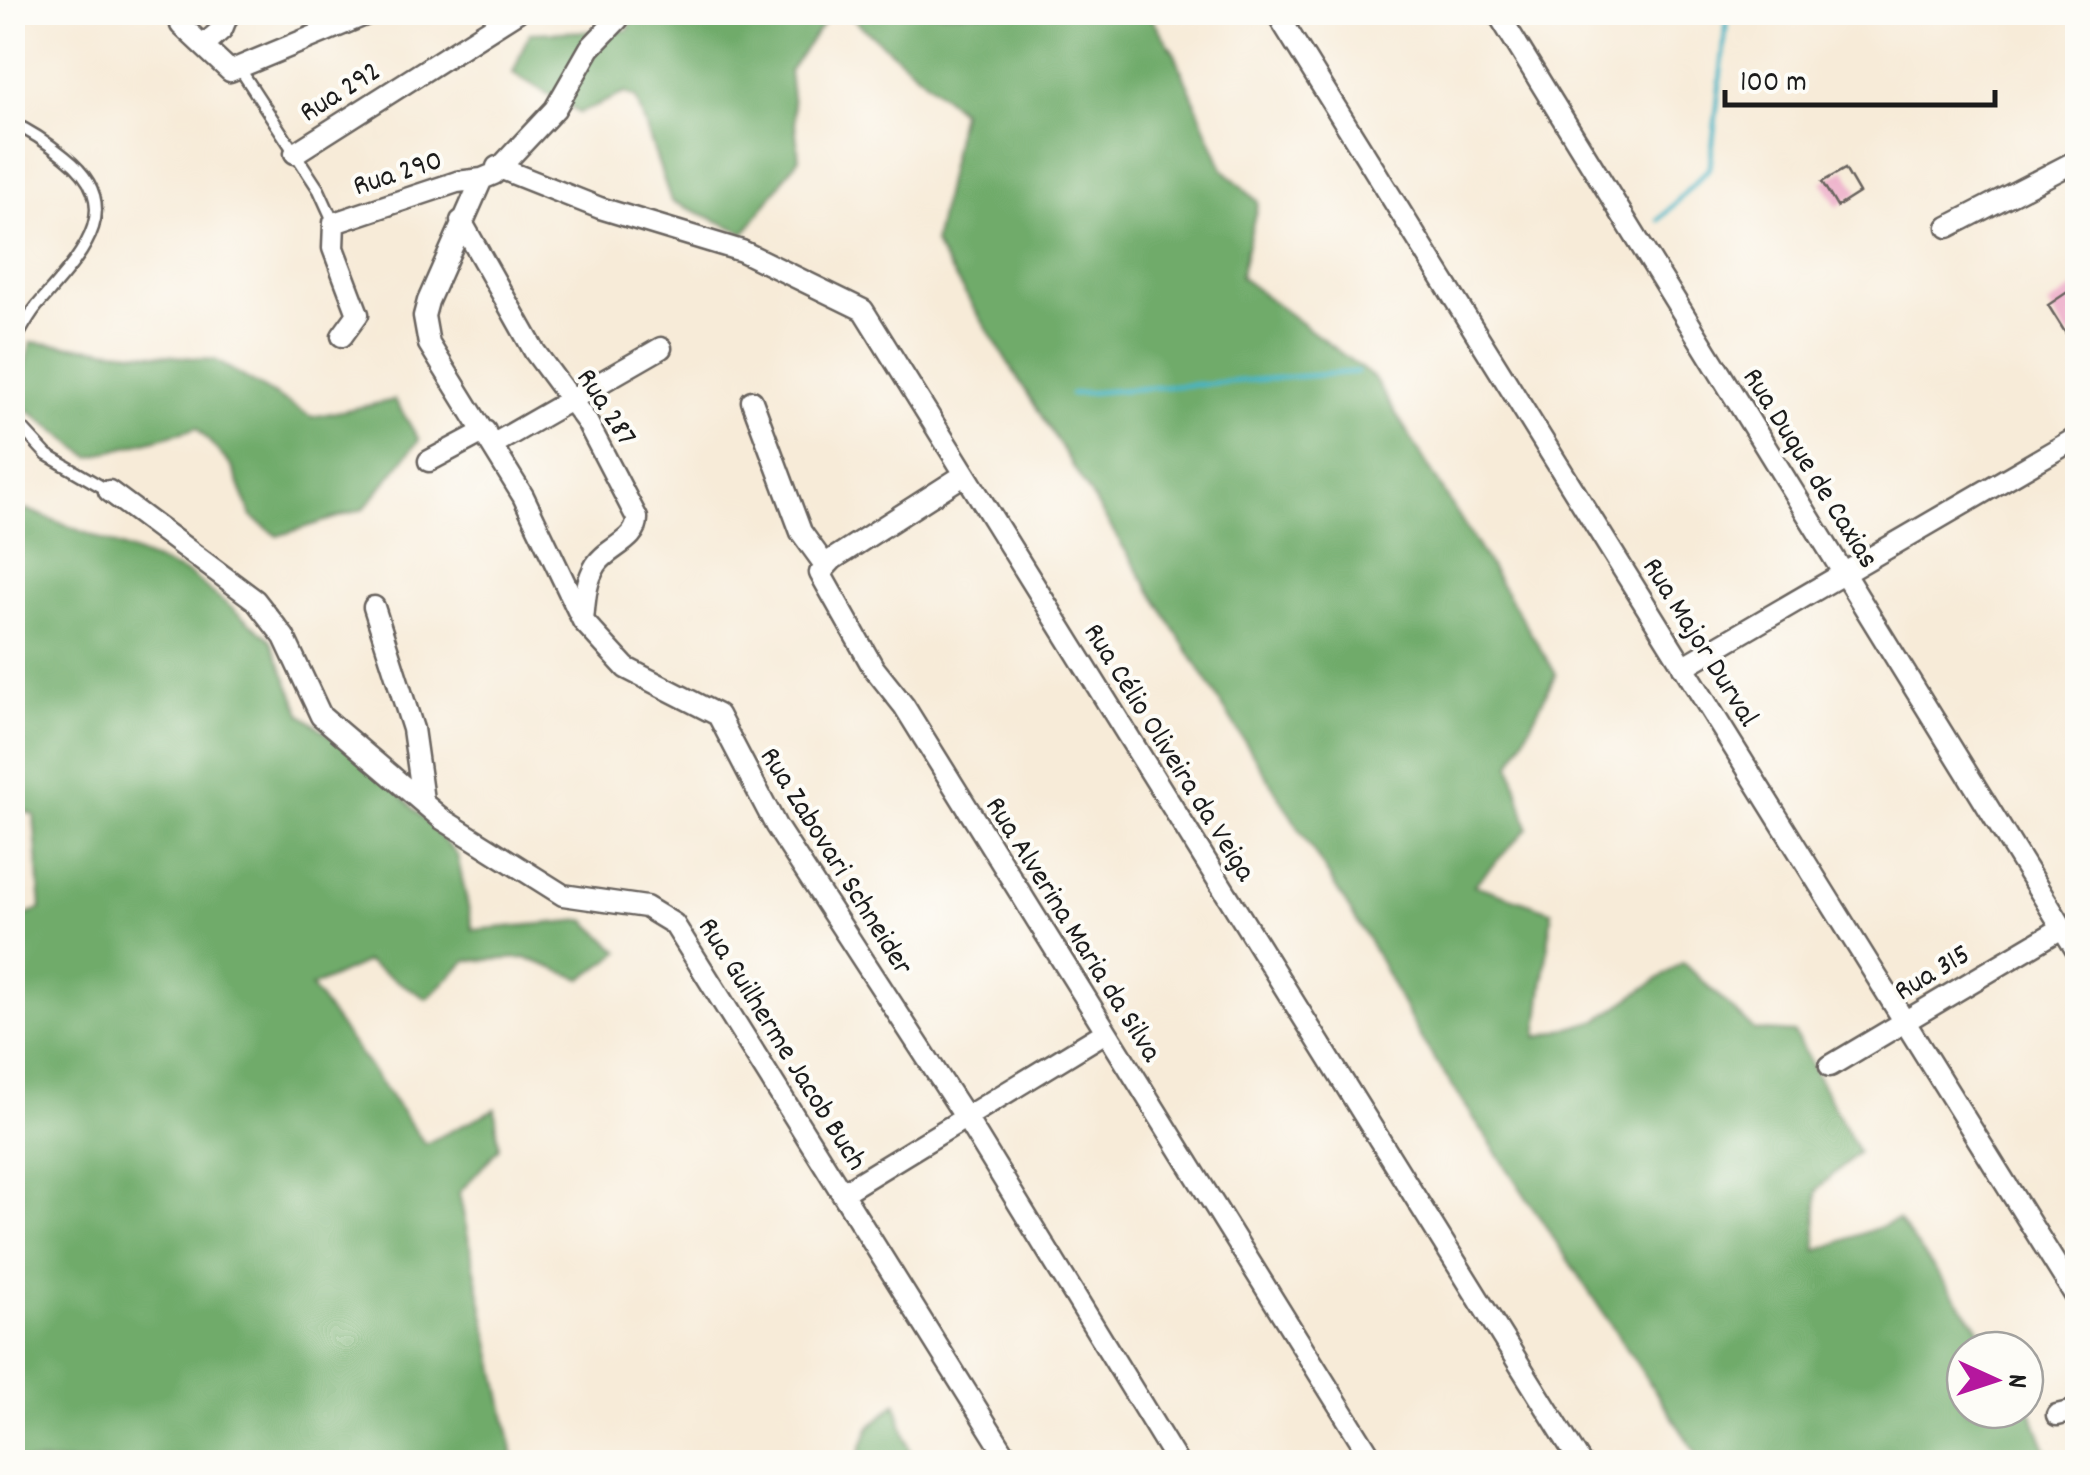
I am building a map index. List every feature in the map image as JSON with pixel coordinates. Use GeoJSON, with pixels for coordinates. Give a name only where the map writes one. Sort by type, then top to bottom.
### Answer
{"type":"FeatureCollection","features":[{"type":"Feature","properties":{"kind":"street"},"geometry":{"type":"LineString","coordinates":[[204,45],[222,29],[229,12]]}},
{"type":"Feature","properties":{"kind":"street"},"geometry":{"type":"LineString","coordinates":[[181,26],[226,70],[240,69],[372,12]]}},
{"type":"Feature","properties":{"kind":"street","name":"Rua 292"},"geometry":{"type":"LineString","coordinates":[[295,154],[517,12]]}},
{"type":"Feature","properties":{"kind":"street"},"geometry":{"type":"LineString","coordinates":[[490,173],[554,109],[590,48],[618,19],[618,12]]}},
{"type":"Feature","properties":{"kind":"street","name":"Rua Major Durval"},"geometry":{"type":"LineString","coordinates":[[1276,12],[2078,1300]]}},
{"type":"Feature","properties":{"kind":"street","name":"Rua Duque de Caxias"},"geometry":{"type":"LineString","coordinates":[[1497,12],[2078,953]]}},
{"type":"Feature","properties":{"kind":"street"},"geometry":{"type":"LineString","coordinates":[[1948,227],[2078,160]]}},
{"type":"Feature","properties":{"kind":"street","name":"Rua Célio Oliveira da Veiga"},"geometry":{"type":"LineString","coordinates":[[490,173],[742,251],[863,310],[1580,1462]]}},
{"type":"Feature","properties":{"kind":"street","name":"Rua Zabovari Schneider"},"geometry":{"type":"LineString","coordinates":[[490,173],[462,221],[428,301],[425,332],[436,356],[489,437],[583,621],[611,657],[718,715],[776,826],[966,1118],[1177,1462]]}},
{"type":"Feature","properties":{"kind":"street","name":"Rua 290"},"geometry":{"type":"LineString","coordinates":[[342,336],[358,314],[333,248],[334,222],[490,173]]}},
{"type":"Feature","properties":{"kind":"street","name":"Rua 287"},"geometry":{"type":"LineString","coordinates":[[462,221],[535,352],[598,440],[633,506],[638,526],[599,560],[586,588],[583,621]]}},
{"type":"Feature","properties":{"kind":"street"},"geometry":{"type":"LineString","coordinates":[[429,461],[572,400],[661,348]]}},
{"type":"Feature","properties":{"kind":"street"},"geometry":{"type":"LineString","coordinates":[[752,401],[801,532],[825,565],[964,474]]}},
{"type":"Feature","properties":{"kind":"street"},"geometry":{"type":"LineString","coordinates":[[1684,667],[2078,437]]}},
{"type":"Feature","properties":{"kind":"street","name":"Rua Guilherme Jacob Buch"},"geometry":{"type":"LineString","coordinates":[[110,491],[254,600],[284,637],[321,716],[423,802],[563,896],[646,907],[674,924],[1010,1462]]}},
{"type":"Feature","properties":{"kind":"street","name":"Rua Alverina Maria da Silva"},"geometry":{"type":"LineString","coordinates":[[825,565],[820,573],[872,667],[904,706],[1374,1462]]}},
{"type":"Feature","properties":{"kind":"street"},"geometry":{"type":"LineString","coordinates":[[374,607],[413,729],[423,802]]}},
{"type":"Feature","properties":{"kind":"street","name":"Rua 315"},"geometry":{"type":"LineString","coordinates":[[1830,1066],[2062,928]]}},
{"type":"Feature","properties":{"kind":"street"},"geometry":{"type":"LineString","coordinates":[[842,1193],[1104,1033]]}},
{"type":"Feature","properties":{"kind":"lane"},"geometry":{"type":"LineString","coordinates":[[240,69],[334,222]]}},
{"type":"Feature","properties":{"kind":"lane"},"geometry":{"type":"LineString","coordinates":[[12,123],[35,132],[81,170],[96,193],[96,212],[94,227],[67,274],[34,309],[12,346]]}},
{"type":"Feature","properties":{"kind":"lane"},"geometry":{"type":"LineString","coordinates":[[12,417],[48,455],[110,491]]}},
{"type":"Feature","properties":{"kind":"green space"},"geometry":{"type":"Polygon","coordinates":[[[635,13],[831,13],[789,71],[799,158],[745,233],[671,201],[636,98],[625,93],[579,113],[513,73],[529,33],[628,30],[635,13]]]}},
{"type":"Feature","properties":{"kind":"green space"},"geometry":{"type":"Polygon","coordinates":[[[846,13],[1148,13],[1175,54],[1223,169],[1258,202],[1240,277],[1374,378],[1556,674],[1511,764],[1528,828],[1474,885],[1552,911],[1537,1037],[1598,1020],[1683,962],[1754,1030],[1794,1033],[1858,1152],[1817,1190],[1816,1251],[1898,1220],[1980,1330],[1945,1330],[1945,1430],[2038,1430],[2051,1462],[1702,1462],[1420,1037],[1368,939],[934,244],[961,111],[846,13]]]}},
{"type":"Feature","properties":{"kind":"green space"},"geometry":{"type":"Polygon","coordinates":[[[31,342],[215,360],[312,417],[395,400],[419,440],[364,509],[277,536],[252,517],[232,467],[197,428],[90,457],[16,401],[31,342]]]}},
{"type":"Feature","properties":{"kind":"green space"},"geometry":{"type":"Polygon","coordinates":[[[28,510],[189,574],[270,639],[302,715],[379,772],[457,855],[473,930],[585,920],[620,952],[582,979],[526,958],[466,961],[427,999],[366,962],[311,987],[425,1144],[495,1109],[499,1148],[459,1193],[515,1462],[13,1462],[12,921],[41,909],[34,815],[12,807],[13,513],[28,510]]]}},
{"type":"Feature","properties":{"kind":"green space"},"geometry":{"type":"Polygon","coordinates":[[[896,1403],[913,1462],[856,1462],[869,1428],[896,1403]]]}},
{"type":"Feature","properties":{"kind":"building"},"geometry":{"type":"Polygon","coordinates":[[[1845,169],[1859,193],[1837,207],[1822,182],[1845,169]]]}},
{"type":"Feature","properties":{"kind":"building"},"geometry":{"type":"Polygon","coordinates":[[[2078,285],[2078,331],[2068,337],[2048,305],[2078,285]]]}},
{"type":"Feature","properties":{"kind":"waterway"},"geometry":{"type":"LineString","coordinates":[[1659,220],[1710,167],[1728,12]]}},
{"type":"Feature","properties":{"kind":"waterway"},"geometry":{"type":"LineString","coordinates":[[1071,394],[1357,372]]}}]}
